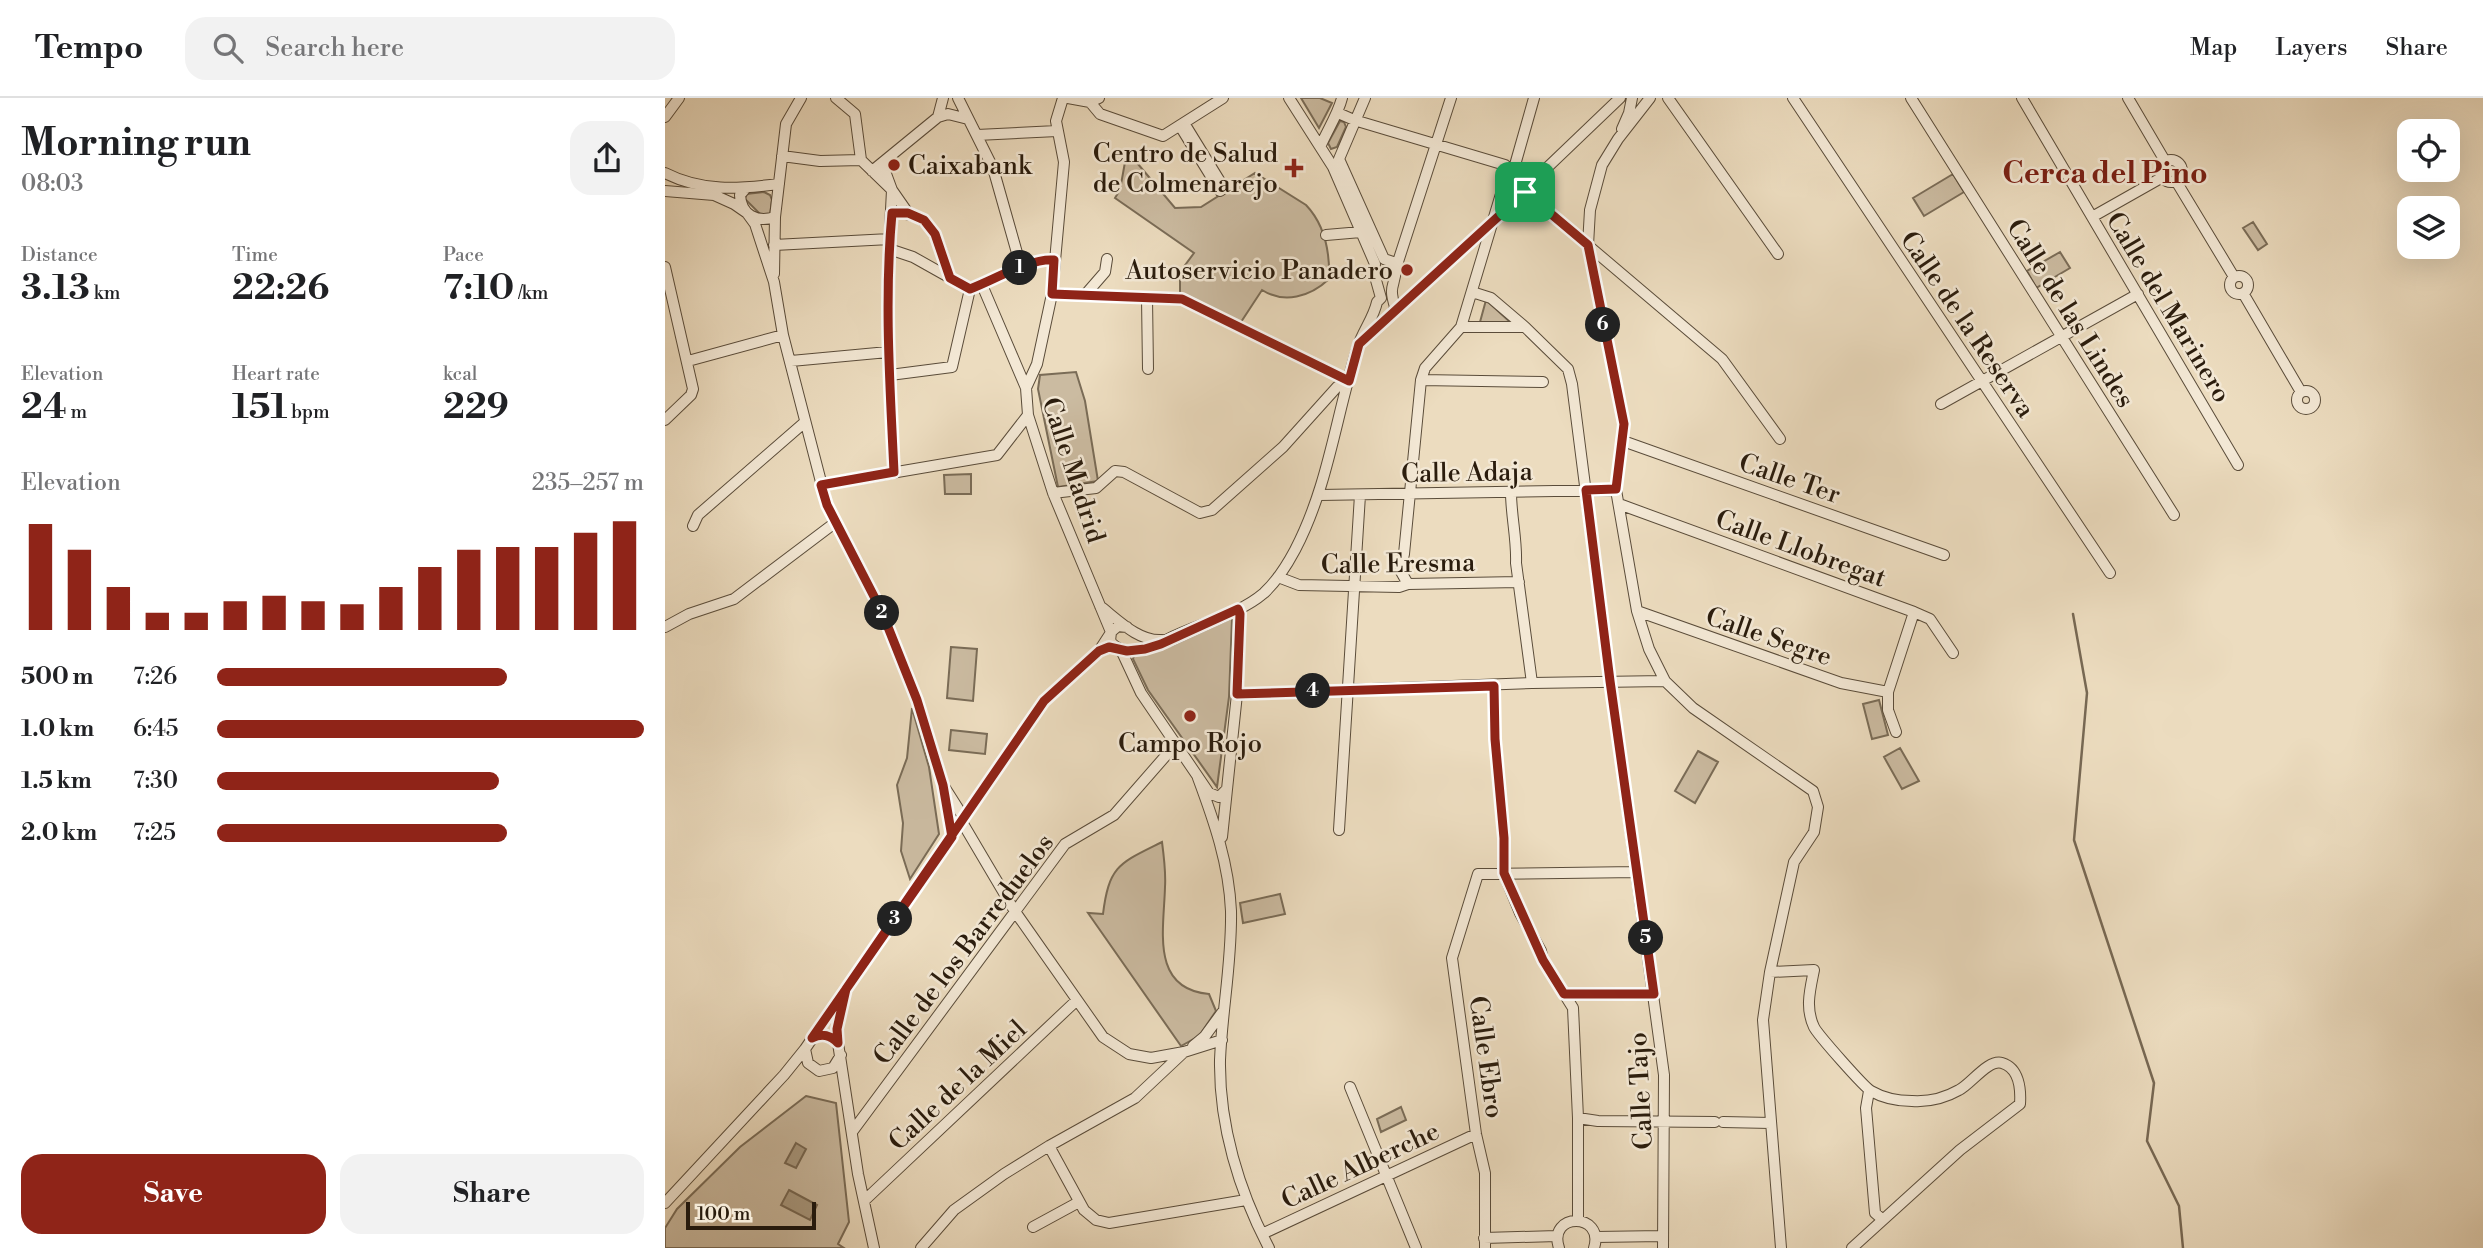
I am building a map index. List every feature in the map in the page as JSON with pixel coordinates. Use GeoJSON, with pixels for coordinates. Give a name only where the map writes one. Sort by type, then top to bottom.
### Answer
{"type":"FeatureCollection","features":[{"type":"Feature","properties":{"kind":"street"},"geometry":{"type":"LineString","coordinates":[[665,117],[679,98]]}},
{"type":"Feature","properties":{"kind":"street"},"geometry":{"type":"LineString","coordinates":[[774,282],[775,217],[786,124],[801,98]]}},
{"type":"Feature","properties":{"kind":"street"},"geometry":{"type":"LineString","coordinates":[[836,98],[855,114],[861,160],[893,190]]}},
{"type":"Feature","properties":{"kind":"street"},"geometry":{"type":"LineString","coordinates":[[938,117],[943,98]]}},
{"type":"Feature","properties":{"kind":"street"},"geometry":{"type":"LineString","coordinates":[[958,98],[993,169],[1021,267]]}},
{"type":"Feature","properties":{"kind":"street"},"geometry":{"type":"LineString","coordinates":[[1065,98],[1095,100],[1100,114],[1163,136],[1223,98]]}},
{"type":"Feature","properties":{"kind":"street","name":"Calle Madrid"},"geometry":{"type":"LineString","coordinates":[[1065,98],[1056,121],[1064,162],[1052,294],[1037,364],[1026,388],[1028,415],[1053,493],[1110,633]]}},
{"type":"Feature","properties":{"kind":"street"},"geometry":{"type":"LineString","coordinates":[[1289,98],[1322,147],[1361,232],[1380,261]]}},
{"type":"Feature","properties":{"kind":"street"},"geometry":{"type":"LineString","coordinates":[[1322,147],[1342,98]]}},
{"type":"Feature","properties":{"kind":"street"},"geometry":{"type":"LineString","coordinates":[[1364,98],[1340,154],[1340,164],[1380,261],[1374,273],[1388,305]]}},
{"type":"Feature","properties":{"kind":"street"},"geometry":{"type":"LineString","coordinates":[[1099,651],[1109,647],[1122,650],[1145,649],[1161,644],[1238,609],[1263,593],[1278,577],[1305,531],[1320,495],[1359,344],[1388,305],[1395,273],[1451,98]]}},
{"type":"Feature","properties":{"kind":"street"},"geometry":{"type":"LineString","coordinates":[[1515,172],[1534,98]]}},
{"type":"Feature","properties":{"kind":"street"},"geometry":{"type":"LineString","coordinates":[[1359,344],[1388,305],[1409,297],[1493,222],[1620,98]]}},
{"type":"Feature","properties":{"kind":"street"},"geometry":{"type":"LineString","coordinates":[[1632,98],[1634,113]]}},
{"type":"Feature","properties":{"kind":"street"},"geometry":{"type":"LineString","coordinates":[[1650,98],[1634,113],[1598,176],[1590,210],[1588,245],[1624,424],[1616,489],[1637,611],[1649,649],[1665,681],[1693,708],[1812,791],[1818,807],[1814,832],[1794,862],[1770,972],[1763,1020],[1781,1248]]}},
{"type":"Feature","properties":{"kind":"street"},"geometry":{"type":"LineString","coordinates":[[1668,98],[1777,254]]}},
{"type":"Feature","properties":{"kind":"street","name":"Calle de la Reserva"},"geometry":{"type":"LineString","coordinates":[[1793,98],[2110,573]]}},
{"type":"Feature","properties":{"kind":"street","name":"Calle de las Lindes"},"geometry":{"type":"LineString","coordinates":[[1911,98],[2174,515]]}},
{"type":"Feature","properties":{"kind":"street","name":"Calle del Marinero"},"geometry":{"type":"LineString","coordinates":[[2022,98],[2238,466]]}},
{"type":"Feature","properties":{"kind":"street"},"geometry":{"type":"LineString","coordinates":[[2128,98],[2165,161]]}},
{"type":"Feature","properties":{"kind":"street"},"geometry":{"type":"LineString","coordinates":[[1599,118],[1615,112],[1634,113]]}},
{"type":"Feature","properties":{"kind":"street"},"geometry":{"type":"LineString","coordinates":[[1338,113],[1505,165],[1528,181],[1524,191]]}},
{"type":"Feature","properties":{"kind":"street"},"geometry":{"type":"LineString","coordinates":[[872,171],[938,117],[948,114],[968,119]]}},
{"type":"Feature","properties":{"kind":"street"},"geometry":{"type":"LineString","coordinates":[[1182,124],[1224,188],[1220,191],[1182,124]]}},
{"type":"Feature","properties":{"kind":"street"},"geometry":{"type":"LineString","coordinates":[[977,135],[1056,131]]}},
{"type":"Feature","properties":{"kind":"street"},"geometry":{"type":"LineString","coordinates":[[1322,147],[1332,155],[1340,154]]}},
{"type":"Feature","properties":{"kind":"street"},"geometry":{"type":"LineString","coordinates":[[782,156],[820,161],[861,160]]}},
{"type":"Feature","properties":{"kind":"street"},"geometry":{"type":"LineString","coordinates":[[2165,161],[2176,161],[2181,166],[2182,174],[2176,181],[2169,182],[2161,178],[2159,170],[2165,161]]}},
{"type":"Feature","properties":{"kind":"street"},"geometry":{"type":"LineString","coordinates":[[882,163],[893,190],[908,213]]}},
{"type":"Feature","properties":{"kind":"street"},"geometry":{"type":"LineString","coordinates":[[1408,584],[1401,570],[1405,554],[1421,380],[1425,369],[1461,327],[1507,175],[1548,167]]}},
{"type":"Feature","properties":{"kind":"street"},"geometry":{"type":"LineString","coordinates":[[665,173],[683,182],[719,189],[779,184]]}},
{"type":"Feature","properties":{"kind":"street"},"geometry":{"type":"LineString","coordinates":[[2092,217],[2161,178]]}},
{"type":"Feature","properties":{"kind":"street"},"geometry":{"type":"LineString","coordinates":[[2176,181],[2234,277],[2230,283],[2231,290],[2237,294],[2243,293],[2301,392]]}},
{"type":"Feature","properties":{"kind":"street"},"geometry":{"type":"LineString","coordinates":[[1504,184],[1508,194],[1524,191]]}},
{"type":"Feature","properties":{"kind":"street"},"geometry":{"type":"LineString","coordinates":[[746,188],[740,195],[740,203],[755,224],[774,282],[783,335],[792,361],[827,505],[882,612],[917,700],[943,785],[952,837]]}},
{"type":"Feature","properties":{"kind":"street"},"geometry":{"type":"LineString","coordinates":[[893,190],[889,244],[888,352],[894,472]]}},
{"type":"Feature","properties":{"kind":"street"},"geometry":{"type":"LineString","coordinates":[[665,191],[714,195],[761,220],[775,217]]}},
{"type":"Feature","properties":{"kind":"street"},"geometry":{"type":"LineString","coordinates":[[1524,191],[1721,359],[1780,439]]}},
{"type":"Feature","properties":{"kind":"street"},"geometry":{"type":"LineString","coordinates":[[892,213],[908,213],[924,220],[935,234],[950,278]]}},
{"type":"Feature","properties":{"kind":"street"},"geometry":{"type":"LineString","coordinates":[[1326,234],[1361,232]]}},
{"type":"Feature","properties":{"kind":"street"},"geometry":{"type":"LineString","coordinates":[[774,245],[889,244],[970,289],[1021,267],[1047,259],[1054,260]]}},
{"type":"Feature","properties":{"kind":"street"},"geometry":{"type":"LineString","coordinates":[[1085,295],[1105,272],[1107,259]]}},
{"type":"Feature","properties":{"kind":"street"},"geometry":{"type":"LineString","coordinates":[[1380,261],[1393,262],[1395,273]]}},
{"type":"Feature","properties":{"kind":"street"},"geometry":{"type":"LineString","coordinates":[[665,267],[693,389],[691,395],[665,420]]}},
{"type":"Feature","properties":{"kind":"street"},"geometry":{"type":"LineString","coordinates":[[1377,279],[1387,282],[1395,273]]}},
{"type":"Feature","properties":{"kind":"street"},"geometry":{"type":"LineString","coordinates":[[982,285],[1026,388]]}},
{"type":"Feature","properties":{"kind":"street"},"geometry":{"type":"LineString","coordinates":[[890,375],[952,367],[970,289]]}},
{"type":"Feature","properties":{"kind":"street","name":"Calle Tajo"},"geometry":{"type":"LineString","coordinates":[[1472,292],[1491,298],[1525,327],[1568,369],[1572,384],[1664,1075],[1663,1248]]}},
{"type":"Feature","properties":{"kind":"street"},"geometry":{"type":"LineString","coordinates":[[1052,294],[1182,299],[1349,381]]}},
{"type":"Feature","properties":{"kind":"street"},"geometry":{"type":"LineString","coordinates":[[1941,404],[2138,294]]}},
{"type":"Feature","properties":{"kind":"street"},"geometry":{"type":"LineString","coordinates":[[1147,298],[1147,369]]}},
{"type":"Feature","properties":{"kind":"street"},"geometry":{"type":"LineString","coordinates":[[1461,327],[1525,327]]}},
{"type":"Feature","properties":{"kind":"street"},"geometry":{"type":"LineString","coordinates":[[688,361],[783,335]]}},
{"type":"Feature","properties":{"kind":"street"},"geometry":{"type":"LineString","coordinates":[[792,361],[888,352]]}},
{"type":"Feature","properties":{"kind":"street"},"geometry":{"type":"LineString","coordinates":[[1421,380],[1543,383]]}},
{"type":"Feature","properties":{"kind":"street"},"geometry":{"type":"LineString","coordinates":[[1053,493],[1096,488],[1115,471],[1124,472],[1201,513],[1212,510],[1283,447],[1337,387],[1349,381]]}},
{"type":"Feature","properties":{"kind":"street"},"geometry":{"type":"LineString","coordinates":[[821,485],[997,454],[1028,415]]}},
{"type":"Feature","properties":{"kind":"street"},"geometry":{"type":"LineString","coordinates":[[694,526],[698,515],[805,422]]}},
{"type":"Feature","properties":{"kind":"street","name":"Calle Ter"},"geometry":{"type":"LineString","coordinates":[[1623,441],[1944,555]]}},
{"type":"Feature","properties":{"kind":"street","name":"Calle Adaja"},"geometry":{"type":"LineString","coordinates":[[1320,495],[1616,489]]}},
{"type":"Feature","properties":{"kind":"street"},"geometry":{"type":"LineString","coordinates":[[1511,492],[1511,519],[1517,544],[1519,582],[1532,682]]}},
{"type":"Feature","properties":{"kind":"street"},"geometry":{"type":"LineString","coordinates":[[1339,830],[1360,495]]}},
{"type":"Feature","properties":{"kind":"street","name":"Calle Llobregat"},"geometry":{"type":"LineString","coordinates":[[1619,504],[1930,619],[1953,653]]}},
{"type":"Feature","properties":{"kind":"street"},"geometry":{"type":"LineString","coordinates":[[666,626],[689,614],[734,599],[836,522]]}},
{"type":"Feature","properties":{"kind":"street","name":"Calle Eresma"},"geometry":{"type":"LineString","coordinates":[[1278,577],[1299,585],[1399,587],[1408,584],[1519,582]]}},
{"type":"Feature","properties":{"kind":"street"},"geometry":{"type":"LineString","coordinates":[[1099,606],[1131,630],[1136,642],[1133,648],[1122,650]]}},
{"type":"Feature","properties":{"kind":"street"},"geometry":{"type":"LineString","coordinates":[[1221,841],[1237,694],[1238,609]]}},
{"type":"Feature","properties":{"kind":"street","name":"Calle Segre"},"geometry":{"type":"LineString","coordinates":[[1637,611],[1841,683],[1888,692]]}},
{"type":"Feature","properties":{"kind":"street"},"geometry":{"type":"LineString","coordinates":[[1896,732],[1888,710],[1888,692],[1914,612]]}},
{"type":"Feature","properties":{"kind":"street"},"geometry":{"type":"LineString","coordinates":[[665,1203],[805,1049],[1044,701],[1099,651],[1118,625],[1151,640],[1166,640]]}},
{"type":"Feature","properties":{"kind":"street"},"geometry":{"type":"LineString","coordinates":[[1110,633],[1110,643],[1122,650],[1141,693],[1198,778],[1212,796],[1220,797],[1226,790]]}},
{"type":"Feature","properties":{"kind":"street"},"geometry":{"type":"LineString","coordinates":[[1237,694],[1494,686],[1532,682],[1665,681]]}},
{"type":"Feature","properties":{"kind":"street"},"geometry":{"type":"LineString","coordinates":[[1494,686],[1504,873],[1543,960],[1573,1008],[1578,1118],[1578,1220]]}},
{"type":"Feature","properties":{"kind":"street","name":"Calle de los Barreduelos"},"geometry":{"type":"LineString","coordinates":[[852,1132],[1065,844],[1114,815],[1176,744]]}},
{"type":"Feature","properties":{"kind":"street"},"geometry":{"type":"LineString","coordinates":[[1198,778],[1221,841],[1231,908],[1231,960],[1220,1060],[1221,1087],[1238,1180],[1269,1248]]}},
{"type":"Feature","properties":{"kind":"street"},"geometry":{"type":"LineString","coordinates":[[943,785],[1014,910],[1103,1037],[1129,1054],[1151,1058],[1222,1040]]}},
{"type":"Feature","properties":{"kind":"street"},"geometry":{"type":"LineString","coordinates":[[1504,873],[1637,873]]}},
{"type":"Feature","properties":{"kind":"street","name":"Calle Ebro"},"geometry":{"type":"LineString","coordinates":[[1485,1243],[1485,1173],[1476,1134],[1452,958],[1478,874],[1504,873]]}},
{"type":"Feature","properties":{"kind":"street"},"geometry":{"type":"LineString","coordinates":[[1770,972],[1814,970],[1808,1003],[1814,1029],[1869,1091],[1896,1100],[1934,1099],[1963,1088],[1990,1064],[2000,1062],[2016,1074],[2021,1093],[2019,1104],[1960,1150],[1852,1248]]}},
{"type":"Feature","properties":{"kind":"street"},"geometry":{"type":"LineString","coordinates":[[846,989],[837,1029],[838,1043],[858,1174],[873,1247]]}},
{"type":"Feature","properties":{"kind":"street"},"geometry":{"type":"LineString","coordinates":[[1564,994],[1654,994]]}},
{"type":"Feature","properties":{"kind":"street","name":"Calle de la Miel"},"geometry":{"type":"LineString","coordinates":[[865,1200],[1077,1000]]}},
{"type":"Feature","properties":{"kind":"street"},"geometry":{"type":"LineString","coordinates":[[921,1248],[954,1210],[1004,1174],[1135,1098],[1205,1036],[1226,1008]]}},
{"type":"Feature","properties":{"kind":"street"},"geometry":{"type":"LineString","coordinates":[[812,1038],[823,1035],[838,1043]]}},
{"type":"Feature","properties":{"kind":"street"},"geometry":{"type":"LineString","coordinates":[[1205,1036],[1215,1036],[1222,1040]]}},
{"type":"Feature","properties":{"kind":"street"},"geometry":{"type":"LineString","coordinates":[[805,1049],[805,1059],[811,1067]]}},
{"type":"Feature","properties":{"kind":"street"},"geometry":{"type":"LineString","coordinates":[[1187,1051],[1214,1051],[1220,1060]]}},
{"type":"Feature","properties":{"kind":"street"},"geometry":{"type":"LineString","coordinates":[[823,1071],[833,1068],[841,1055]]}},
{"type":"Feature","properties":{"kind":"street"},"geometry":{"type":"LineString","coordinates":[[1151,1058],[1160,1067],[1161,1074]]}},
{"type":"Feature","properties":{"kind":"street"},"geometry":{"type":"LineString","coordinates":[[784,1075],[798,1067],[811,1067],[823,1071],[837,1082],[846,1094]]}},
{"type":"Feature","properties":{"kind":"street"},"geometry":{"type":"LineString","coordinates":[[1350,1087],[1416,1248]]}},
{"type":"Feature","properties":{"kind":"street"},"geometry":{"type":"LineString","coordinates":[[1869,1091],[1866,1108],[1875,1213],[1882,1219]]}},
{"type":"Feature","properties":{"kind":"street"},"geometry":{"type":"LineString","coordinates":[[1578,1118],[1598,1121],[1771,1123]]}},
{"type":"Feature","properties":{"kind":"street","name":"Calle Alberche"},"geometry":{"type":"LineString","coordinates":[[1262,1234],[1476,1134]]}},
{"type":"Feature","properties":{"kind":"street"},"geometry":{"type":"LineString","coordinates":[[1049,1146],[1084,1210],[1096,1220],[1109,1223],[1246,1200]]}},
{"type":"Feature","properties":{"kind":"street"},"geometry":{"type":"LineString","coordinates":[[1033,1227],[1079,1202]]}},
{"type":"Feature","properties":{"kind":"street"},"geometry":{"type":"LineString","coordinates":[[1559,1248],[1557,1236],[1564,1224],[1578,1220],[1592,1228],[1596,1237],[1594,1248]]}},
{"type":"Feature","properties":{"kind":"street"},"geometry":{"type":"LineString","coordinates":[[1485,1243],[1557,1236]]}},
{"type":"Feature","properties":{"kind":"street"},"geometry":{"type":"LineString","coordinates":[[1596,1237],[1662,1236]]}},
{"type":"Feature","properties":{"kind":"shaded area"},"geometry":{"type":"Polygon","coordinates":[[[1301,98],[1320,98],[1332,103],[1319,128],[1301,98]]]}},
{"type":"Feature","properties":{"kind":"shaded area"},"geometry":{"type":"Polygon","coordinates":[[[1340,121],[1344,122],[1346,127],[1337,147],[1331,149],[1328,143],[1340,121]]]}},
{"type":"Feature","properties":{"kind":"shaded area"},"geometry":{"type":"Polygon","coordinates":[[[1127,151],[1175,208],[1201,207],[1255,173],[1306,205],[1318,221],[1325,239],[1329,279],[1314,290],[1297,296],[1279,297],[1262,290],[1241,322],[1180,295],[1180,272],[1194,253],[1115,198],[1120,190],[1127,151]]]}},
{"type":"Feature","properties":{"kind":"shaded area"},"geometry":{"type":"Polygon","coordinates":[[[1953,174],[1964,192],[1924,216],[1913,198],[1953,174]]]}},
{"type":"Feature","properties":{"kind":"shaded area"},"geometry":{"type":"Polygon","coordinates":[[[764,192],[770,195],[772,200],[770,215],[763,217],[745,199],[746,194],[764,192]]]}},
{"type":"Feature","properties":{"kind":"shaded area"},"geometry":{"type":"Polygon","coordinates":[[[2253,222],[2267,244],[2258,250],[2243,228],[2253,222]]]}},
{"type":"Feature","properties":{"kind":"shaded area"},"geometry":{"type":"Polygon","coordinates":[[[2060,252],[2070,268],[2036,288],[2027,271],[2060,252]]]}},
{"type":"Feature","properties":{"kind":"shaded area"},"geometry":{"type":"Polygon","coordinates":[[[1486,300],[1510,322],[1480,322],[1486,300]]]}},
{"type":"Feature","properties":{"kind":"shaded area"},"geometry":{"type":"Polygon","coordinates":[[[1076,372],[1085,401],[1098,481],[1058,487],[1038,389],[1040,375],[1076,372]]]}},
{"type":"Feature","properties":{"kind":"shaded area"},"geometry":{"type":"Polygon","coordinates":[[[971,474],[971,494],[945,494],[944,475],[971,474]]]}},
{"type":"Feature","properties":{"kind":"shaded area"},"geometry":{"type":"Polygon","coordinates":[[[1232,618],[1229,697],[1217,787],[1148,690],[1133,659],[1134,656],[1173,645],[1232,618]]]}},
{"type":"Feature","properties":{"kind":"shaded area"},"geometry":{"type":"Polygon","coordinates":[[[951,647],[977,649],[973,701],[947,698],[951,647]]]}},
{"type":"Feature","properties":{"kind":"shaded area"},"geometry":{"type":"Polygon","coordinates":[[[1879,700],[1888,735],[1872,739],[1863,704],[1879,700]]]}},
{"type":"Feature","properties":{"kind":"shaded area"},"geometry":{"type":"Polygon","coordinates":[[[912,708],[929,767],[939,834],[910,879],[901,851],[903,823],[897,785],[907,758],[912,708]]]}},
{"type":"Feature","properties":{"kind":"shaded area"},"geometry":{"type":"Polygon","coordinates":[[[951,730],[987,734],[985,754],[949,750],[951,730]]]}},
{"type":"Feature","properties":{"kind":"shaded area"},"geometry":{"type":"Polygon","coordinates":[[[1900,748],[1919,781],[1902,789],[1884,757],[1900,748]]]}},
{"type":"Feature","properties":{"kind":"shaded area"},"geometry":{"type":"Polygon","coordinates":[[[1698,751],[1718,762],[1695,803],[1675,791],[1698,751]]]}},
{"type":"Feature","properties":{"kind":"shaded area"},"geometry":{"type":"Polygon","coordinates":[[[1162,842],[1165,876],[1163,938],[1169,969],[1177,981],[1190,990],[1209,994],[1216,1011],[1199,1036],[1181,1046],[1088,913],[1103,914],[1113,875],[1126,861],[1162,842]]]}},
{"type":"Feature","properties":{"kind":"shaded area"},"geometry":{"type":"Polygon","coordinates":[[[1280,894],[1285,914],[1243,923],[1240,903],[1280,894]]]}},
{"type":"Feature","properties":{"kind":"shaded area"},"geometry":{"type":"Polygon","coordinates":[[[806,1096],[836,1103],[849,1222],[838,1244],[844,1248],[665,1248],[665,1228],[677,1209],[740,1147],[806,1096]]]}},
{"type":"Feature","properties":{"kind":"shaded area"},"geometry":{"type":"Polygon","coordinates":[[[1401,1107],[1406,1120],[1381,1132],[1377,1119],[1401,1107]]]}},
{"type":"Feature","properties":{"kind":"shaded area"},"geometry":{"type":"Polygon","coordinates":[[[796,1143],[806,1149],[796,1168],[785,1163],[796,1143]]]}},
{"type":"Feature","properties":{"kind":"shaded area"},"geometry":{"type":"Polygon","coordinates":[[[789,1190],[817,1205],[810,1220],[781,1205],[789,1190]]]}},
{"type":"Feature","properties":{"kind":"waterway"},"geometry":{"type":"LineString","coordinates":[[2073,614],[2087,693],[2074,840],[2154,1083],[2147,1141],[2179,1206],[2183,1248]]}},
{"type":"Feature","properties":{"kind":"place","name":"Caixabank"},"geometry":{"type":"Point","coordinates":[894,165]}},
{"type":"Feature","properties":{"kind":"place","name":"Centro de Salud de Colmenarejo"},"geometry":{"type":"Point","coordinates":[1294,168]}},
{"type":"Feature","properties":{"kind":"place","name":"Autoservicio Panadero"},"geometry":{"type":"Point","coordinates":[1407,270]}},
{"type":"Feature","properties":{"kind":"place","name":"Campo Rojo"},"geometry":{"type":"Point","coordinates":[1190,716]}},
{"type":"Feature","properties":{"kind":"district","name":"Cerca del Pino"},"geometry":{"type":"Point","coordinates":[2105,173]}},
{"type":"Feature","properties":{"kind":"route"},"geometry":{"type":"LineString","coordinates":[[1525,192],[1359,344],[1349,381],[1182,299],[1052,294],[1054,260],[1047,259],[1021,267],[970,289],[950,278],[935,234],[924,220],[908,213],[892,213],[888,348],[894,472],[821,485],[827,505],[882,612],[917,700],[943,785],[952,837],[812,1038],[829,1036],[838,1043],[837,1029],[840,1009],[846,989],[952,837],[1044,701],[1104,648],[1127,651],[1145,649],[1238,609],[1237,694],[1494,686],[1504,873],[1543,960],[1564,994],[1654,994],[1586,490],[1616,489],[1624,424],[1588,245],[1525,192]]}}]}
